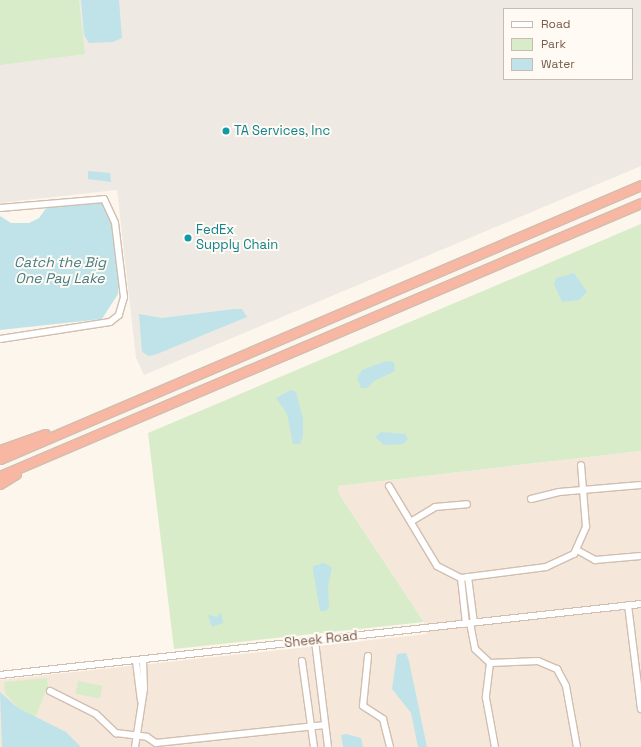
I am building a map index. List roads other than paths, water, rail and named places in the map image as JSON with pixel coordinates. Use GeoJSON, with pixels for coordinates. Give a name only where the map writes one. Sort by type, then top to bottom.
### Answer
{"type":"FeatureCollection","features":[{"type":"Feature","properties":{"kind":"highway"},"geometry":{"type":"LineString","coordinates":[[0,459],[641,185]]}},
{"type":"Feature","properties":{"kind":"highway"},"geometry":{"type":"LineString","coordinates":[[0,476],[641,203]]}},
{"type":"Feature","properties":{"kind":"highway"},"geometry":{"type":"LineString","coordinates":[[0,450],[123,407]]}},
{"type":"Feature","properties":{"kind":"highway"},"geometry":{"type":"LineString","coordinates":[[0,484],[47,456]]}},
{"type":"Feature","properties":{"kind":"street"},"geometry":{"type":"LineString","coordinates":[[0,208],[104,199],[115,223],[124,297],[119,315],[110,322],[0,339]]}},
{"type":"Feature","properties":{"kind":"street"},"geometry":{"type":"LineString","coordinates":[[388,486],[412,521],[437,566],[461,578],[552,566],[568,560],[577,550],[586,527],[581,489],[581,465]]}},
{"type":"Feature","properties":{"kind":"street"},"geometry":{"type":"LineString","coordinates":[[531,499],[581,489],[641,485]]}},
{"type":"Feature","properties":{"kind":"street"},"geometry":{"type":"LineString","coordinates":[[412,521],[435,507],[468,504]]}},
{"type":"Feature","properties":{"kind":"street"},"geometry":{"type":"LineString","coordinates":[[577,550],[595,560],[641,556]]}},
{"type":"Feature","properties":{"kind":"street"},"geometry":{"type":"LineString","coordinates":[[468,577],[470,623]]}},
{"type":"Feature","properties":{"kind":"street"},"geometry":{"type":"LineString","coordinates":[[461,578],[475,649],[490,663],[538,661],[557,669],[566,686],[577,747]]}},
{"type":"Feature","properties":{"kind":"street","name":"Sheek Road"},"geometry":{"type":"LineString","coordinates":[[0,676],[641,604]]}},
{"type":"Feature","properties":{"kind":"street"},"geometry":{"type":"LineString","coordinates":[[628,605],[633,658],[641,709]]}},
{"type":"Feature","properties":{"kind":"street"},"geometry":{"type":"LineString","coordinates":[[315,641],[328,747]]}},
{"type":"Feature","properties":{"kind":"street"},"geometry":{"type":"LineString","coordinates":[[368,656],[363,706],[383,719],[390,747]]}},
{"type":"Feature","properties":{"kind":"street"},"geometry":{"type":"LineString","coordinates":[[633,658],[641,657]]}},
{"type":"Feature","properties":{"kind":"street"},"geometry":{"type":"LineString","coordinates":[[135,747],[141,701],[140,661]]}},
{"type":"Feature","properties":{"kind":"street"},"geometry":{"type":"LineString","coordinates":[[302,661],[314,747]]}},
{"type":"Feature","properties":{"kind":"street"},"geometry":{"type":"LineString","coordinates":[[490,663],[486,698],[496,747]]}},
{"type":"Feature","properties":{"kind":"street"},"geometry":{"type":"LineString","coordinates":[[50,690],[96,714],[116,733],[136,735],[168,744],[325,725]]}},
{"type":"Feature","properties":{"kind":"water"},"geometry":{"type":"Polygon","coordinates":[[[81,0],[119,0],[122,38],[113,42],[89,43],[84,35],[81,0]]]}},
{"type":"Feature","properties":{"kind":"water"},"geometry":{"type":"Polygon","coordinates":[[[88,171],[110,173],[111,182],[88,179],[88,171]]]}},
{"type":"Feature","properties":{"kind":"water","name":"Catch the Big One Pay Lake"},"geometry":{"type":"Polygon","coordinates":[[[102,202],[113,226],[119,286],[118,294],[102,319],[0,330],[0,216],[11,223],[29,223],[39,218],[47,207],[102,202]]]}},
{"type":"Feature","properties":{"kind":"water"},"geometry":{"type":"Polygon","coordinates":[[[574,273],[587,292],[579,300],[562,302],[554,284],[556,278],[574,273]]]}},
{"type":"Feature","properties":{"kind":"water"},"geometry":{"type":"Polygon","coordinates":[[[242,309],[247,317],[157,354],[149,356],[142,352],[139,314],[162,318],[242,309]]]}},
{"type":"Feature","properties":{"kind":"water"},"geometry":{"type":"Polygon","coordinates":[[[386,361],[394,362],[395,371],[374,381],[367,388],[361,388],[357,378],[362,370],[386,361]]]}},
{"type":"Feature","properties":{"kind":"water"},"geometry":{"type":"Polygon","coordinates":[[[291,390],[296,392],[303,418],[303,436],[300,444],[293,444],[287,414],[276,398],[291,390]]]}},
{"type":"Feature","properties":{"kind":"water"},"geometry":{"type":"Polygon","coordinates":[[[381,432],[405,434],[408,439],[403,444],[384,445],[375,437],[381,432]]]}},
{"type":"Feature","properties":{"kind":"water"},"geometry":{"type":"Polygon","coordinates":[[[324,563],[332,567],[328,587],[329,608],[326,611],[320,611],[313,566],[324,563]]]}},
{"type":"Feature","properties":{"kind":"water"},"geometry":{"type":"Polygon","coordinates":[[[221,612],[223,623],[212,627],[208,615],[217,617],[221,612]]]}},
{"type":"Feature","properties":{"kind":"water"},"geometry":{"type":"Polygon","coordinates":[[[406,653],[427,747],[418,747],[411,713],[392,689],[397,654],[406,653]]]}},
{"type":"Feature","properties":{"kind":"water"},"geometry":{"type":"Polygon","coordinates":[[[0,692],[18,708],[66,732],[81,747],[2,747],[0,692]]]}},
{"type":"Feature","properties":{"kind":"water"},"geometry":{"type":"Polygon","coordinates":[[[346,734],[361,738],[363,747],[343,747],[341,735],[346,734]]]}},
{"type":"Feature","properties":{"kind":"place","name":"TA Services, Inc"},"geometry":{"type":"Point","coordinates":[226,131]}},
{"type":"Feature","properties":{"kind":"place","name":"FedEx Supply Chain"},"geometry":{"type":"Point","coordinates":[188,238]}}]}
